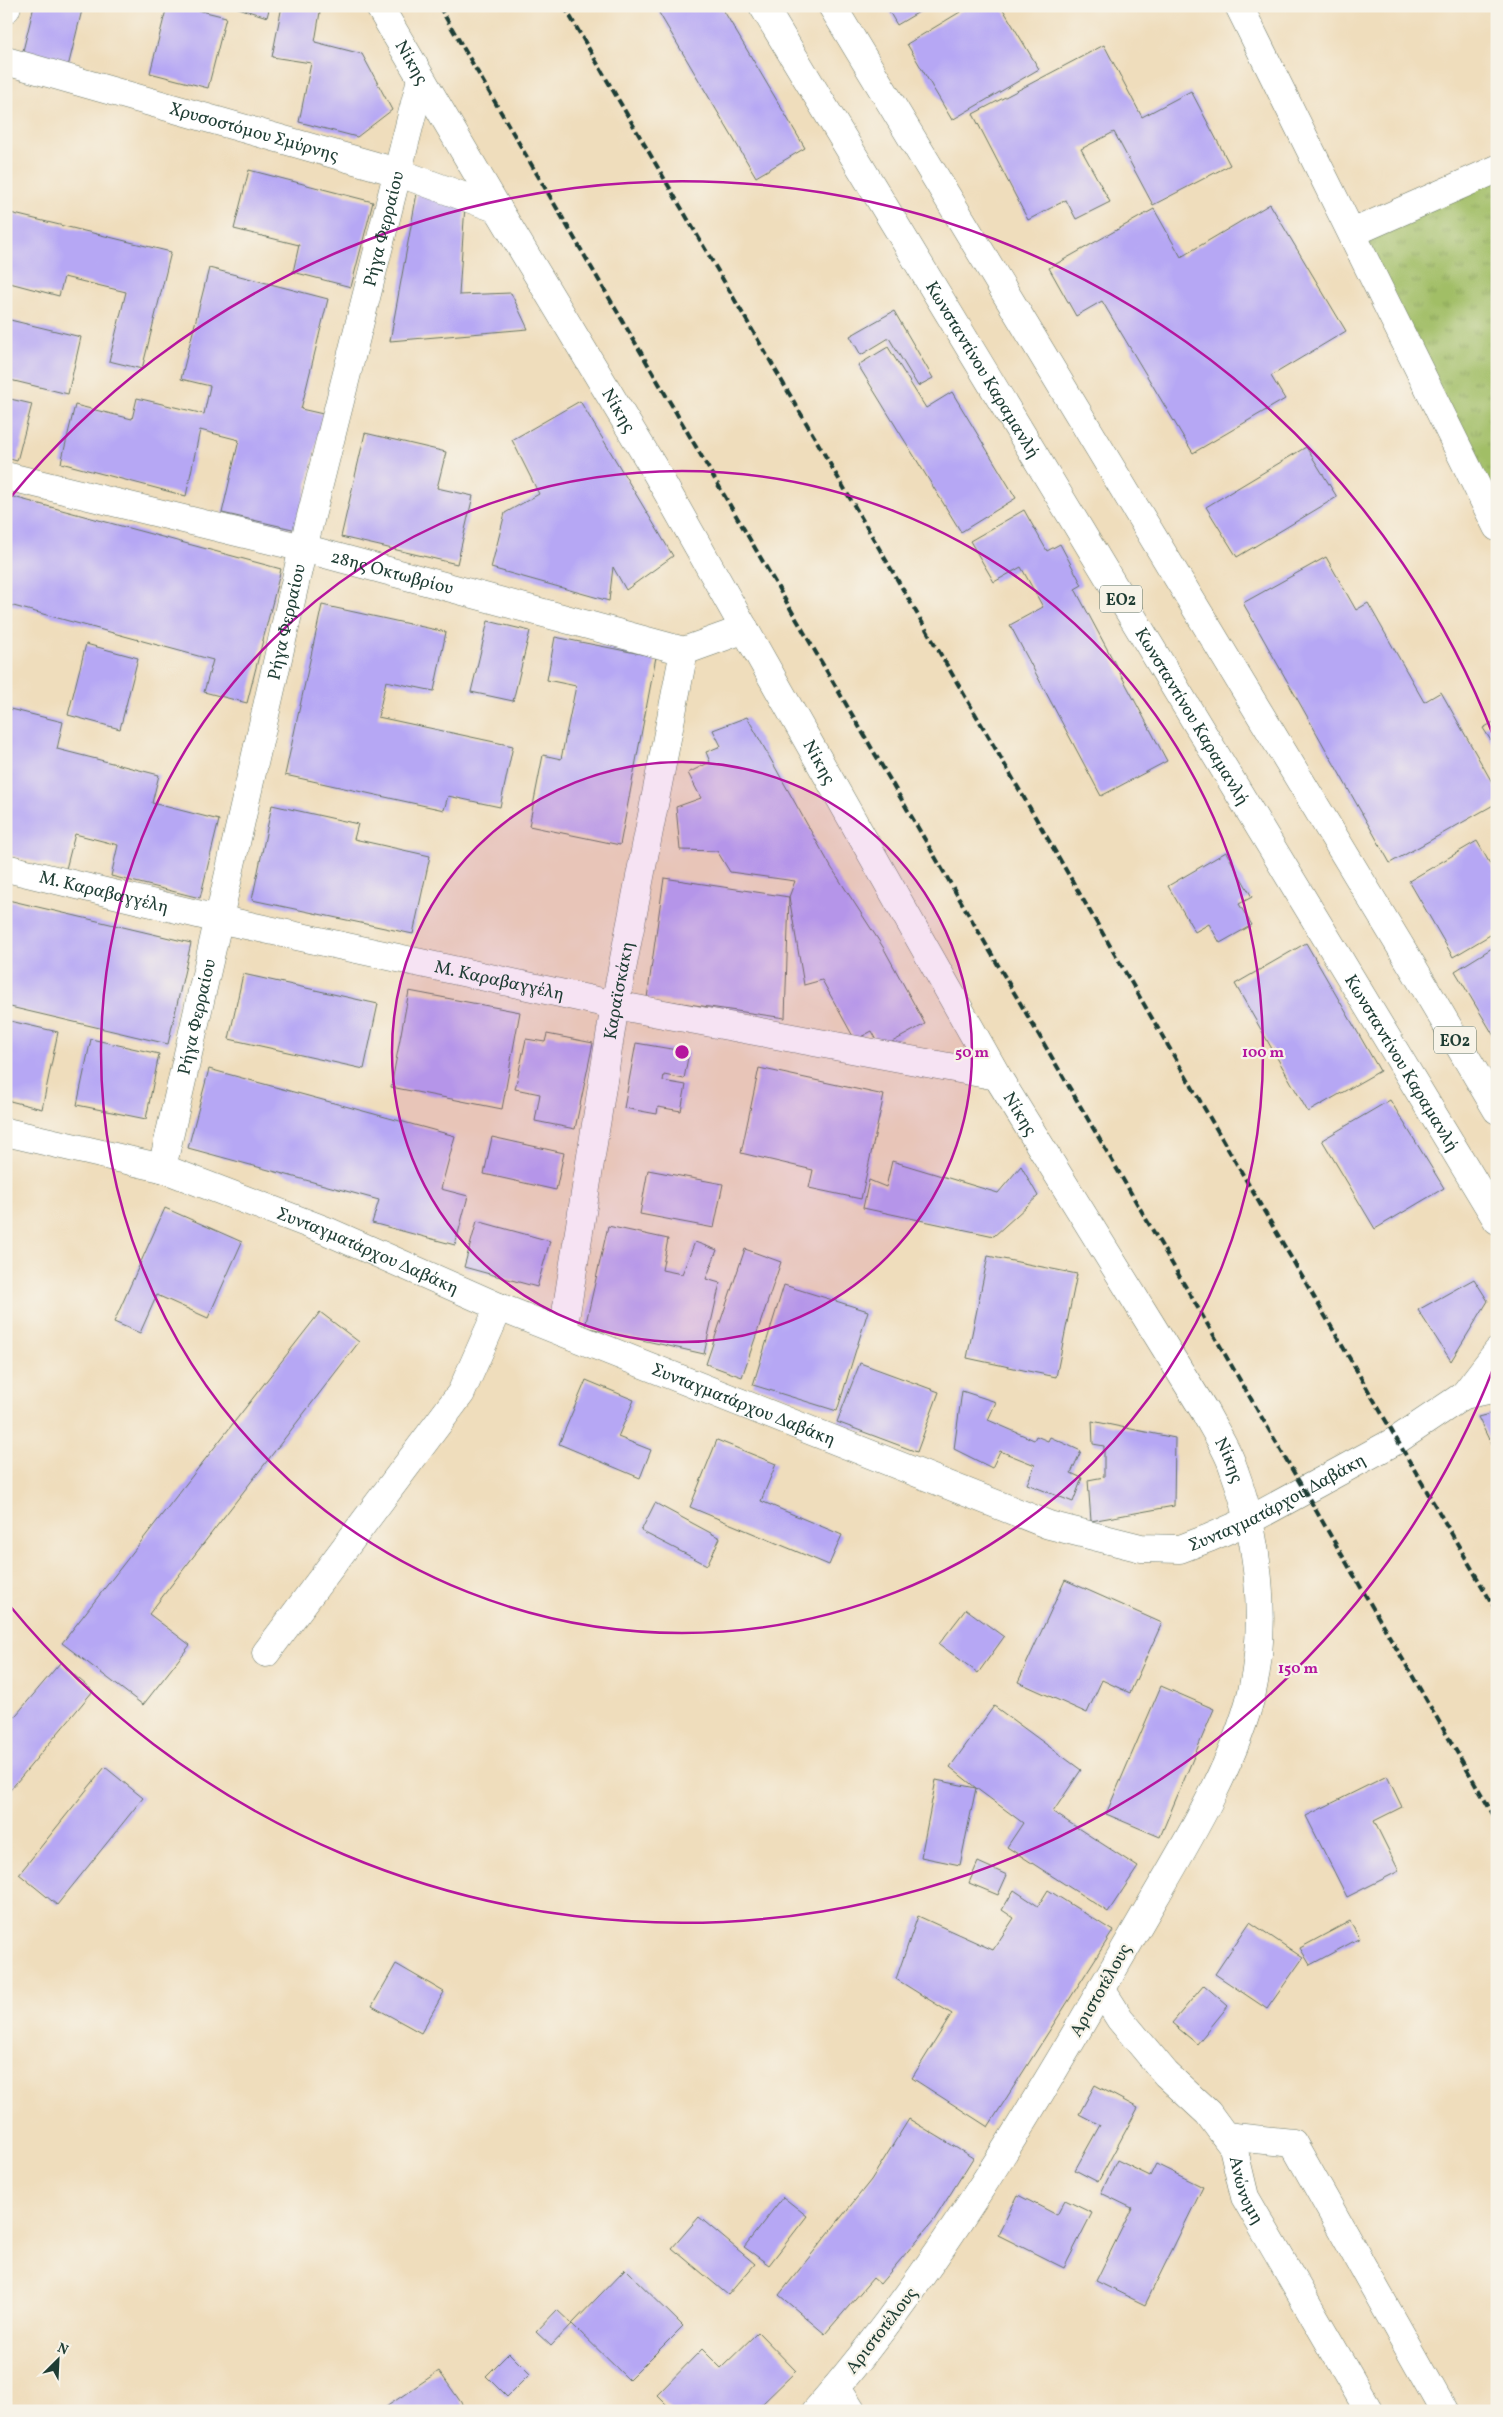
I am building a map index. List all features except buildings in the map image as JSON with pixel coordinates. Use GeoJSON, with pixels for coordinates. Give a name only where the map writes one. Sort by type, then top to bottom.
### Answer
{"type":"FeatureCollection","features":[{"type":"Feature","properties":{"kind":"street","name":"Νίκης"},"geometry":{"type":"LineString","coordinates":[[379,6],[498,209],[652,464],[997,1076],[1204,1412],[1233,1464],[1250,1520]]}},
{"type":"Feature","properties":{"kind":"street","name":"Κωνσταντίνου Καραμανλή"},"geometry":{"type":"LineString","coordinates":[[763,6],[1497,1220]]}},
{"type":"Feature","properties":{"kind":"street","name":"ΕΟ2"},"geometry":{"type":"LineString","coordinates":[[832,6],[1414,969],[1497,1110]]}},
{"type":"Feature","properties":{"kind":"street"},"geometry":{"type":"LineString","coordinates":[[1239,6],[1497,527]]}},
{"type":"Feature","properties":{"kind":"street","name":"Χρυσοστόμου Σμύρνης"},"geometry":{"type":"LineString","coordinates":[[6,61],[397,172],[498,209]]}},
{"type":"Feature","properties":{"kind":"street","name":"Ρήγα Φερραίου"},"geometry":{"type":"LineString","coordinates":[[162,1168],[303,548],[421,79]]}},
{"type":"Feature","properties":{"kind":"street"},"geometry":{"type":"LineString","coordinates":[[1352,233],[1497,169]]}},
{"type":"Feature","properties":{"kind":"street","name":"28ης Οκτωβρίου"},"geometry":{"type":"LineString","coordinates":[[6,476],[303,548],[684,651]]}},
{"type":"Feature","properties":{"kind":"street"},"geometry":{"type":"LineString","coordinates":[[684,651],[745,629]]}},
{"type":"Feature","properties":{"kind":"street","name":"Καραϊσκάκη"},"geometry":{"type":"LineString","coordinates":[[563,1332],[615,1005],[684,651]]}},
{"type":"Feature","properties":{"kind":"street","name":"Μ. Καραβαγγέλη"},"geometry":{"type":"LineString","coordinates":[[6,868],[218,919],[615,1005],[997,1076]]}},
{"type":"Feature","properties":{"kind":"street","name":"Συνταγματάρχου Δαβάκη"},"geometry":{"type":"LineString","coordinates":[[6,1132],[162,1168],[327,1231],[499,1307],[1049,1525],[1141,1548],[1180,1549],[1250,1520],[1397,1440],[1464,1395],[1497,1352]]}},
{"type":"Feature","properties":{"kind":"street"},"geometry":{"type":"LineString","coordinates":[[266,1653],[461,1393],[499,1307]]}},
{"type":"Feature","properties":{"kind":"street","name":"Συνταγματάρχου Δαβάκη"},"geometry":{"type":"LineString","coordinates":[[1464,1395],[1497,1388]]}},
{"type":"Feature","properties":{"kind":"street","name":"Αριστοτέλους"},"geometry":{"type":"LineString","coordinates":[[816,2411],[870,2347],[935,2259],[1010,2142],[1101,1989],[1211,1796],[1233,1747],[1252,1692],[1259,1647],[1260,1610],[1250,1520]]}},
{"type":"Feature","properties":{"kind":"street","name":"Ανώνυμη"},"geometry":{"type":"LineString","coordinates":[[1101,1989],[1120,2019],[1166,2074],[1208,2113],[1233,2147],[1245,2197],[1369,2411]]}},
{"type":"Feature","properties":{"kind":"street"},"geometry":{"type":"LineString","coordinates":[[1225,2136],[1292,2143],[1444,2411]]}},
{"type":"Feature","properties":{"kind":"street"},"geometry":{"type":"LineString","coordinates":[[837,2387],[852,2411]]}},
{"type":"Feature","properties":{"kind":"green space"},"geometry":{"type":"Polygon","coordinates":[[[1497,179],[1497,510],[1362,238],[1497,179]]]}},
{"type":"Feature","properties":{"kind":"railway"},"geometry":{"type":"LineString","coordinates":[[439,6],[1497,1821]]}},
{"type":"Feature","properties":{"kind":"railway"},"geometry":{"type":"LineString","coordinates":[[564,6],[1497,1612]]}}]}
